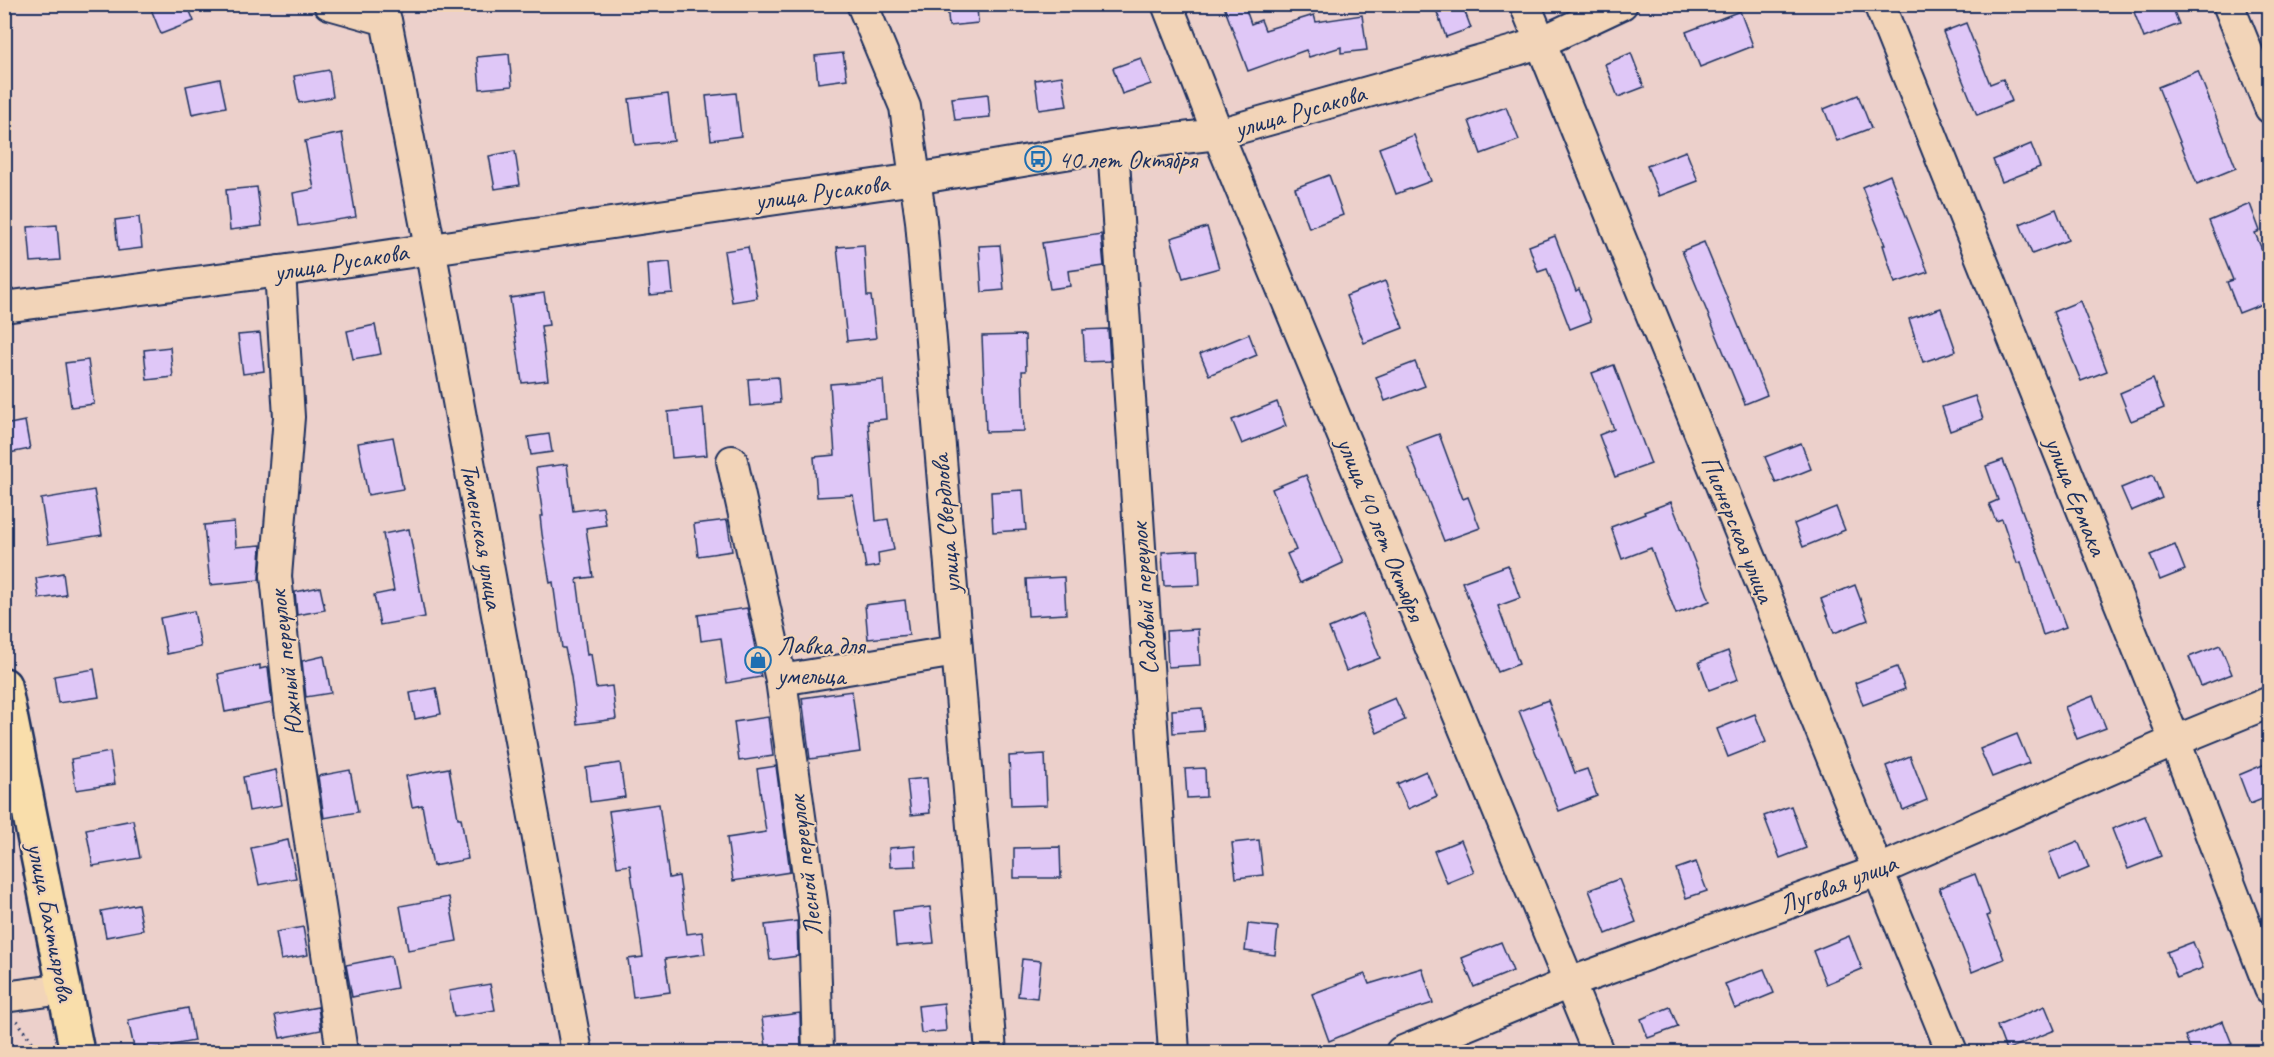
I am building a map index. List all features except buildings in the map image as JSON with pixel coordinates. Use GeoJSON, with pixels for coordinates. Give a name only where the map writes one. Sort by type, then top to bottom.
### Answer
{"type":"FeatureCollection","features":[{"type":"Feature","properties":{"kind":"main road","name":"улица Бахтиярова"},"geometry":{"type":"LineString","coordinates":[[4,685],[15,795],[64,989],[77,1053]]}},
{"type":"Feature","properties":{"kind":"street","name":"Тюменская улица"},"geometry":{"type":"LineString","coordinates":[[329,4],[383,12],[430,248],[577,1053]]}},
{"type":"Feature","properties":{"kind":"street","name":"улица Свердлова"},"geometry":{"type":"LineString","coordinates":[[862,4],[905,107],[922,233],[991,1053]]}},
{"type":"Feature","properties":{"kind":"street","name":"улица 40 лет Октября"},"geometry":{"type":"LineString","coordinates":[[1167,4],[1218,134],[1598,1053]]}},
{"type":"Feature","properties":{"kind":"street","name":"Пионерская улица"},"geometry":{"type":"LineString","coordinates":[[1525,4],[1952,1053]]}},
{"type":"Feature","properties":{"kind":"street","name":"улица Русакова"},"geometry":{"type":"LineString","coordinates":[[4,307],[280,271],[915,179],[1113,146],[1218,134],[1541,42],[1622,4]]}},
{"type":"Feature","properties":{"kind":"street","name":"улица Ермака"},"geometry":{"type":"LineString","coordinates":[[1879,4],[2175,741],[2270,989]]}},
{"type":"Feature","properties":{"kind":"street"},"geometry":{"type":"LineString","coordinates":[[2228,4],[2270,108]]}},
{"type":"Feature","properties":{"kind":"street","name":"Садовый переулок"},"geometry":{"type":"LineString","coordinates":[[1113,146],[1174,1053]]}},
{"type":"Feature","properties":{"kind":"street","name":"Южный переулок"},"geometry":{"type":"LineString","coordinates":[[280,271],[288,417],[276,576],[290,709],[342,1053]]}},
{"type":"Feature","properties":{"kind":"street","name":"Лесной переулок"},"geometry":{"type":"LineString","coordinates":[[732,460],[781,680],[814,916],[818,1053]]}},
{"type":"Feature","properties":{"kind":"street"},"geometry":{"type":"LineString","coordinates":[[781,680],[956,651]]}},
{"type":"Feature","properties":{"kind":"street","name":"Луговая улица"},"geometry":{"type":"LineString","coordinates":[[1401,1053],[1569,983],[1877,871],[2270,702]]}},
{"type":"Feature","properties":{"kind":"street"},"geometry":{"type":"LineString","coordinates":[[4,997],[64,989]]}},
{"type":"Feature","properties":{"kind":"place","name":"40 лет Октября"},"geometry":{"type":"Point","coordinates":[1038,159]}},
{"type":"Feature","properties":{"kind":"place","name":"Лавка для умельца"},"geometry":{"type":"Point","coordinates":[758,660]}}]}
